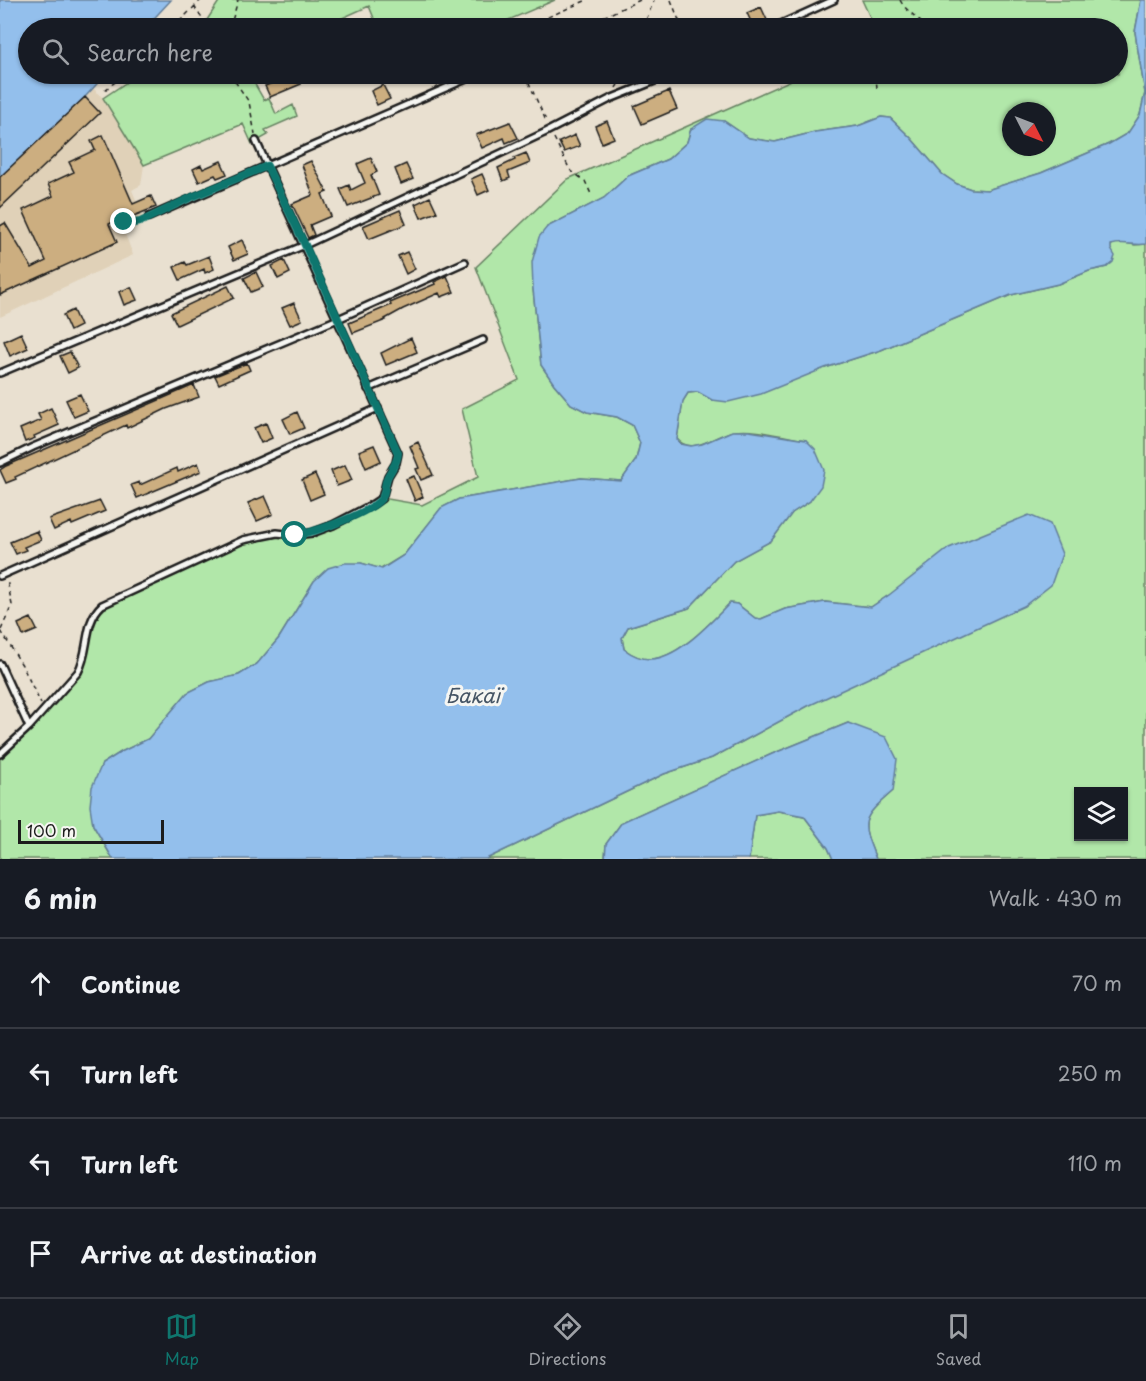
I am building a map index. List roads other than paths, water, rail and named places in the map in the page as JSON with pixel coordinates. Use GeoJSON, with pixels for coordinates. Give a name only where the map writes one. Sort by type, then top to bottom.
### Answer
{"type":"FeatureCollection","features":[{"type":"Feature","properties":{"kind":"lane"},"geometry":{"type":"LineString","coordinates":[[794,18],[834,0]]}},
{"type":"Feature","properties":{"kind":"lane"},"geometry":{"type":"LineString","coordinates":[[149,217],[455,84]]}},
{"type":"Feature","properties":{"kind":"lane"},"geometry":{"type":"LineString","coordinates":[[0,373],[305,245],[609,99],[647,84]]}},
{"type":"Feature","properties":{"kind":"lane"},"geometry":{"type":"LineString","coordinates":[[0,754],[45,711],[68,685],[84,662],[89,626],[96,610],[102,605],[243,540],[277,533],[295,535],[312,533],[333,525],[382,498],[398,453],[256,141]]}},
{"type":"Feature","properties":{"kind":"lane"},"geometry":{"type":"LineString","coordinates":[[0,463],[33,447],[338,320],[465,262]]}},
{"type":"Feature","properties":{"kind":"lane"},"geometry":{"type":"LineString","coordinates":[[368,389],[483,340]]}},
{"type":"Feature","properties":{"kind":"lane"},"geometry":{"type":"LineString","coordinates":[[3,575],[378,408]]}},
{"type":"Feature","properties":{"kind":"lane"},"geometry":{"type":"LineString","coordinates":[[0,664],[29,727]]}},
{"type":"Feature","properties":{"kind":"water"},"geometry":{"type":"Polygon","coordinates":[[[0,0],[171,0],[154,18],[18,18],[18,84],[97,84],[0,177],[0,0]]]}},
{"type":"Feature","properties":{"kind":"water","name":"Бакаї"},"geometry":{"type":"Polygon","coordinates":[[[1141,0],[1146,0],[1146,244],[1111,245],[1115,256],[1113,262],[1107,267],[1089,271],[1058,284],[1011,295],[881,350],[825,368],[761,394],[728,402],[712,400],[698,392],[688,393],[683,401],[677,439],[681,444],[691,446],[702,444],[732,431],[749,431],[806,440],[815,449],[824,470],[821,486],[810,501],[792,513],[771,541],[734,561],[689,608],[628,627],[622,638],[624,649],[636,656],[650,659],[672,653],[683,646],[730,603],[737,604],[755,618],[761,619],[785,609],[825,602],[871,607],[949,548],[1029,515],[1050,524],[1062,554],[1051,585],[1024,606],[808,706],[712,758],[664,774],[486,859],[113,859],[93,825],[90,806],[92,787],[102,764],[148,739],[187,693],[209,682],[239,675],[257,664],[279,638],[314,581],[328,568],[345,563],[361,563],[382,569],[404,555],[441,508],[459,499],[581,478],[621,481],[636,460],[640,443],[632,425],[617,417],[587,412],[571,404],[541,365],[532,262],[539,237],[547,227],[604,198],[628,176],[668,159],[687,142],[691,129],[707,119],[724,121],[749,138],[775,142],[815,132],[858,126],[881,117],[890,118],[942,174],[957,184],[971,189],[987,190],[1041,173],[1109,144],[1128,133],[1140,115],[1145,93],[1135,32],[1141,0]]]}},
{"type":"Feature","properties":{"kind":"water"},"geometry":{"type":"Polygon","coordinates":[[[848,723],[886,737],[897,759],[893,791],[875,808],[867,821],[867,836],[876,859],[833,859],[828,848],[804,816],[778,811],[755,815],[749,859],[605,859],[606,844],[622,822],[772,754],[848,723]]]}}]}
